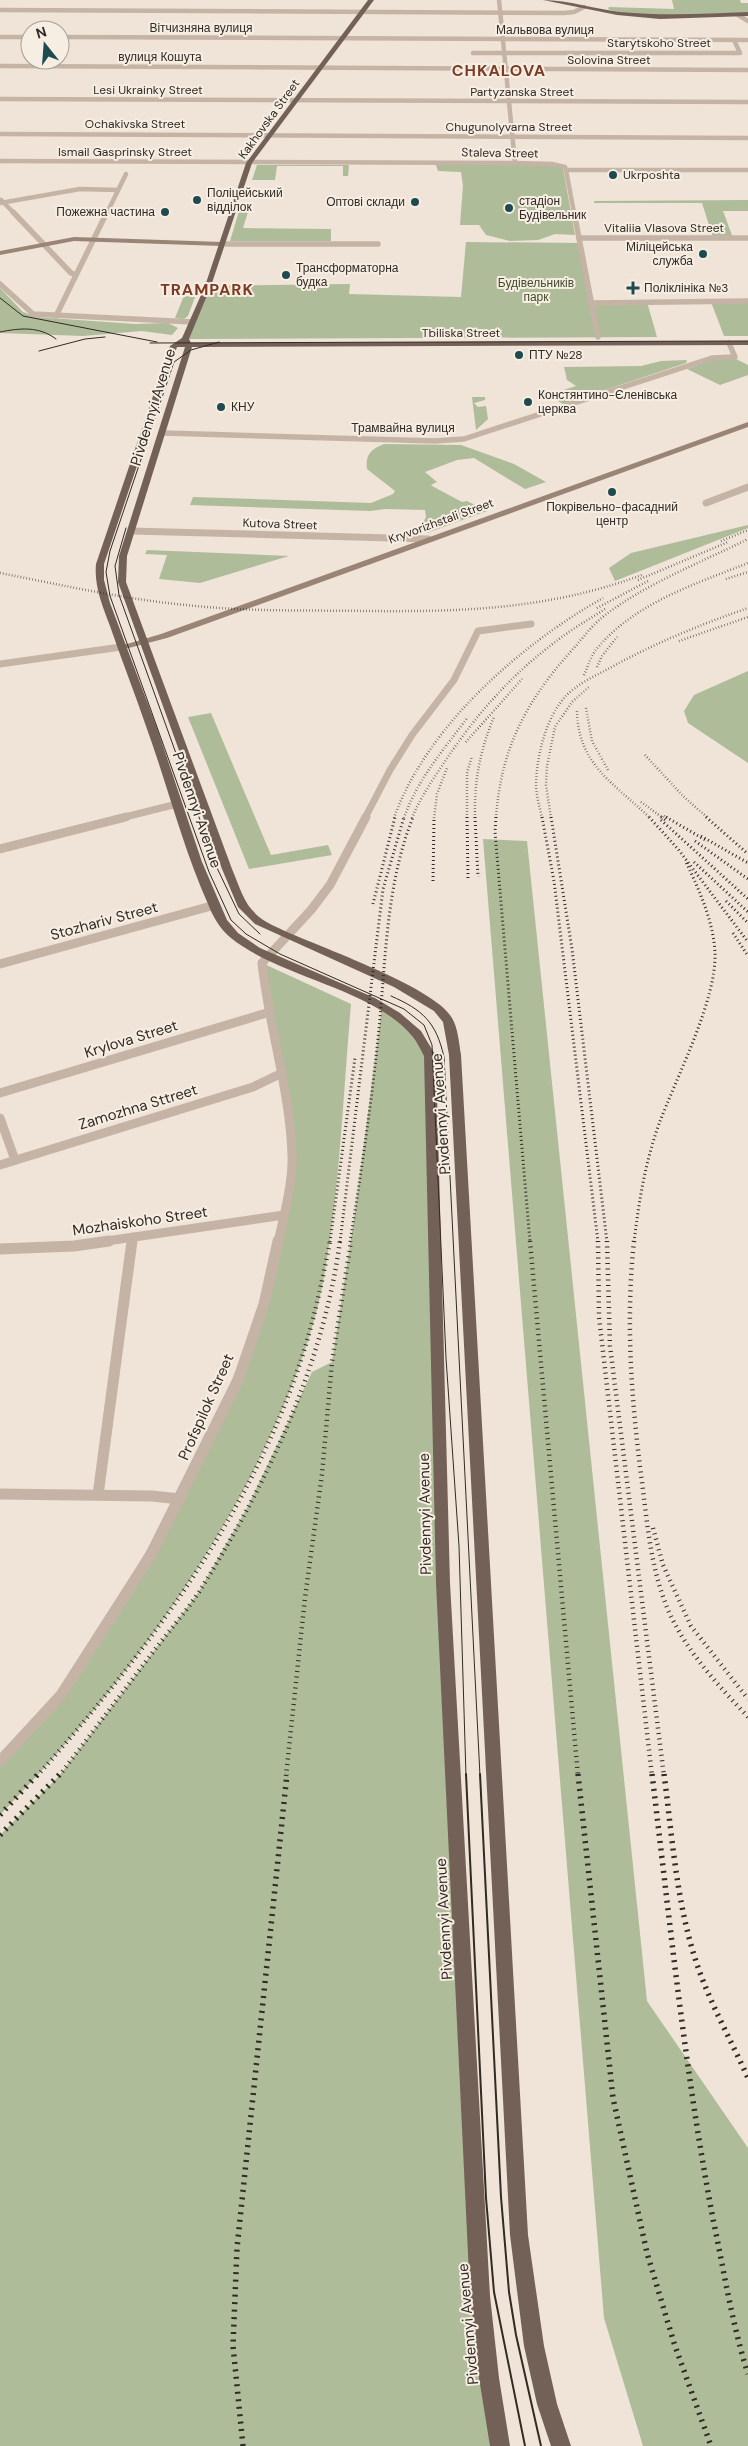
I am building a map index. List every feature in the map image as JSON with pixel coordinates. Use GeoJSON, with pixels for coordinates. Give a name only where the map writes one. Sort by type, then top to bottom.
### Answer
{"type":"FeatureCollection","features":[{"type":"Feature","properties":{"kind":"main road","name":"Kakhovska Street"},"geometry":{"type":"LineString","coordinates":[[187,342],[208,286],[249,163],[371,0]]}},
{"type":"Feature","properties":{"kind":"main road"},"geometry":{"type":"LineString","coordinates":[[546,0],[660,17],[748,14]]}},
{"type":"Feature","properties":{"kind":"main road"},"geometry":{"type":"LineString","coordinates":[[0,253],[74,239],[222,244]]}},
{"type":"Feature","properties":{"kind":"main road","name":"Tbiliska Street"},"geometry":{"type":"LineString","coordinates":[[187,342],[748,336]]}},
{"type":"Feature","properties":{"kind":"main road","name":"Tbiliska Street"},"geometry":{"type":"LineString","coordinates":[[187,342],[748,343]]}},
{"type":"Feature","properties":{"kind":"main road","name":"Pivdennyi Avenue"},"geometry":{"type":"LineString","coordinates":[[500,2446],[489,2378],[480,2296],[445,1623],[430,1056],[425,1043],[404,1021],[382,1007],[268,955],[236,936],[219,917],[121,647],[100,585],[100,564],[175,345],[187,342],[163,432],[124,556],[122,582],[239,899],[246,911],[254,918],[287,937],[401,986],[435,1005],[446,1017],[455,1055],[519,2235],[534,2346],[548,2404],[561,2446]]}},
{"type":"Feature","properties":{"kind":"main road","name":"Kryvorizhstali Street"},"geometry":{"type":"LineString","coordinates":[[121,647],[143,643],[748,424]]}},
{"type":"Feature","properties":{"kind":"street"},"geometry":{"type":"LineString","coordinates":[[499,0],[501,40],[514,163]]}},
{"type":"Feature","properties":{"kind":"street"},"geometry":{"type":"LineString","coordinates":[[0,10],[570,13],[584,7]]}},
{"type":"Feature","properties":{"kind":"street"},"geometry":{"type":"LineString","coordinates":[[738,15],[748,21]]}},
{"type":"Feature","properties":{"kind":"street"},"geometry":{"type":"LineString","coordinates":[[0,37],[20,37]]}},
{"type":"Feature","properties":{"kind":"street","name":"Вітчизняна вулиця"},"geometry":{"type":"LineString","coordinates":[[70,37],[342,38]]}},
{"type":"Feature","properties":{"kind":"street","name":"Мальвова вулиця"},"geometry":{"type":"LineString","coordinates":[[342,38],[748,40]]}},
{"type":"Feature","properties":{"kind":"street","name":"Starytskoho Street"},"geometry":{"type":"LineString","coordinates":[[473,53],[740,53],[734,40]]}},
{"type":"Feature","properties":{"kind":"street","name":"вулиця Кошута"},"geometry":{"type":"LineString","coordinates":[[0,66],[320,68]]}},
{"type":"Feature","properties":{"kind":"street","name":"Solovina Street"},"geometry":{"type":"LineString","coordinates":[[320,68],[748,70]]}},
{"type":"Feature","properties":{"kind":"street","name":"Lesi Ukrainky Street"},"geometry":{"type":"LineString","coordinates":[[0,99],[296,101]]}},
{"type":"Feature","properties":{"kind":"street","name":"Partyzanska Street"},"geometry":{"type":"LineString","coordinates":[[296,101],[748,102]]}},
{"type":"Feature","properties":{"kind":"street","name":"Ochakivska Street"},"geometry":{"type":"LineString","coordinates":[[0,134],[270,135]]}},
{"type":"Feature","properties":{"kind":"street","name":"Chugunolyvarna Street"},"geometry":{"type":"LineString","coordinates":[[270,135],[748,138]]}},
{"type":"Feature","properties":{"kind":"street","name":"Ismail Gasprinsky Street"},"geometry":{"type":"LineString","coordinates":[[0,161],[249,163]]}},
{"type":"Feature","properties":{"kind":"street","name":"Staleva Street"},"geometry":{"type":"LineString","coordinates":[[249,163],[514,163],[558,165],[565,167],[566,170],[748,170]]}},
{"type":"Feature","properties":{"kind":"street"},"geometry":{"type":"LineString","coordinates":[[566,170],[598,337]]}},
{"type":"Feature","properties":{"kind":"street"},"geometry":{"type":"LineString","coordinates":[[56,316],[126,174]]}},
{"type":"Feature","properties":{"kind":"street"},"geometry":{"type":"LineString","coordinates":[[1,201],[80,189],[118,190]]}},
{"type":"Feature","properties":{"kind":"street"},"geometry":{"type":"LineString","coordinates":[[1,201],[76,275]]}},
{"type":"Feature","properties":{"kind":"street","name":"Vitaliia Vlasova Street"},"geometry":{"type":"LineString","coordinates":[[579,238],[748,238]]}},
{"type":"Feature","properties":{"kind":"street"},"geometry":{"type":"LineString","coordinates":[[222,244],[378,244]]}},
{"type":"Feature","properties":{"kind":"street"},"geometry":{"type":"LineString","coordinates":[[0,284],[33,314],[193,322]]}},
{"type":"Feature","properties":{"kind":"street"},"geometry":{"type":"LineString","coordinates":[[591,303],[748,301]]}},
{"type":"Feature","properties":{"kind":"street","name":"Трамвайна вулиця"},"geometry":{"type":"LineString","coordinates":[[163,432],[434,441],[464,439],[712,358],[735,357],[729,343]]}},
{"type":"Feature","properties":{"kind":"street"},"geometry":{"type":"LineString","coordinates":[[706,503],[748,487]]}},
{"type":"Feature","properties":{"kind":"street","name":"Kutova Street"},"geometry":{"type":"LineString","coordinates":[[131,531],[428,540]]}},
{"type":"Feature","properties":{"kind":"street"},"geometry":{"type":"LineString","coordinates":[[268,955],[287,937],[330,884],[390,770],[412,735],[454,680],[478,631],[531,624]]}},
{"type":"Feature","properties":{"kind":"street"},"geometry":{"type":"LineString","coordinates":[[0,664],[121,647]]}},
{"type":"Feature","properties":{"kind":"street"},"geometry":{"type":"LineString","coordinates":[[0,849],[177,804]]}},
{"type":"Feature","properties":{"kind":"street","name":"Stozhariv Street"},"geometry":{"type":"LineString","coordinates":[[0,964],[214,906]]}},
{"type":"Feature","properties":{"kind":"street","name":"Profspilok Street"},"geometry":{"type":"LineString","coordinates":[[0,1761],[61,1695],[150,1556],[238,1380],[264,1304],[284,1215],[292,1157],[282,1073],[262,963],[268,955]]}},
{"type":"Feature","properties":{"kind":"street","name":"Krylova Street"},"geometry":{"type":"LineString","coordinates":[[0,1093],[270,1012]]}},
{"type":"Feature","properties":{"kind":"street","name":"Zamozhna Sttreet"},"geometry":{"type":"LineString","coordinates":[[0,1165],[253,1087],[282,1073]]}},
{"type":"Feature","properties":{"kind":"street"},"geometry":{"type":"LineString","coordinates":[[0,1118],[15,1160]]}},
{"type":"Feature","properties":{"kind":"street","name":"Mozhaiskoho Street"},"geometry":{"type":"LineString","coordinates":[[0,1249],[74,1246],[284,1215]]}},
{"type":"Feature","properties":{"kind":"street"},"geometry":{"type":"LineString","coordinates":[[98,1495],[133,1237]]}},
{"type":"Feature","properties":{"kind":"street"},"geometry":{"type":"LineString","coordinates":[[0,1494],[98,1495],[180,1499]]}},
{"type":"Feature","properties":{"kind":"green space"},"geometry":{"type":"Polygon","coordinates":[[[672,0],[740,0],[741,3],[748,3],[748,12],[721,16],[655,16],[608,9],[609,7],[674,9],[672,0]]]}},
{"type":"Feature","properties":{"kind":"green space"},"geometry":{"type":"Polygon","coordinates":[[[257,165],[349,165],[348,176],[343,176],[343,166],[277,166],[275,180],[252,180],[257,165]]]}},
{"type":"Feature","properties":{"kind":"green space","name":"стадіон Будівельник"},"geometry":{"type":"Polygon","coordinates":[[[436,165],[549,165],[563,168],[575,235],[555,234],[538,240],[510,241],[486,235],[479,225],[460,225],[463,186],[461,172],[438,171],[436,165]]]}},
{"type":"Feature","properties":{"kind":"green space"},"geometry":{"type":"Polygon","coordinates":[[[748,200],[748,211],[723,211],[733,238],[713,238],[702,203],[594,203],[594,201],[748,200]]]}},
{"type":"Feature","properties":{"kind":"green space"},"geometry":{"type":"Polygon","coordinates":[[[239,211],[248,212],[243,228],[331,229],[331,241],[230,241],[239,211]]]}},
{"type":"Feature","properties":{"kind":"green space","name":"Будівельників парк"},"geometry":{"type":"Polygon","coordinates":[[[466,242],[580,243],[591,303],[647,302],[657,337],[185,339],[208,286],[350,284],[349,294],[461,297],[466,242]]]}},
{"type":"Feature","properties":{"kind":"green space"},"geometry":{"type":"Polygon","coordinates":[[[0,288],[23,312],[36,317],[135,324],[168,323],[178,328],[172,335],[142,331],[83,336],[0,333],[0,288]]]}},
{"type":"Feature","properties":{"kind":"green space"},"geometry":{"type":"Polygon","coordinates":[[[187,296],[195,297],[188,316],[184,319],[175,318],[183,298],[187,296]]]}},
{"type":"Feature","properties":{"kind":"green space"},"geometry":{"type":"Polygon","coordinates":[[[748,301],[748,336],[724,336],[711,302],[748,301]]]}},
{"type":"Feature","properties":{"kind":"green space"},"geometry":{"type":"Polygon","coordinates":[[[715,359],[736,359],[748,365],[748,375],[720,385],[687,369],[715,359]]]}},
{"type":"Feature","properties":{"kind":"green space"},"geometry":{"type":"Polygon","coordinates":[[[687,360],[686,363],[563,404],[548,395],[576,386],[567,380],[564,367],[641,366],[661,361],[687,360]]]}},
{"type":"Feature","properties":{"kind":"green space"},"geometry":{"type":"Polygon","coordinates":[[[472,397],[485,397],[485,400],[474,403],[478,407],[486,406],[488,419],[476,430],[472,397]]]}},
{"type":"Feature","properties":{"kind":"green space"},"geometry":{"type":"Polygon","coordinates":[[[384,444],[461,445],[514,464],[546,482],[525,489],[474,458],[457,460],[425,472],[437,482],[432,486],[462,502],[467,501],[487,511],[427,533],[421,526],[426,517],[425,510],[385,509],[370,511],[190,505],[193,497],[371,503],[393,494],[395,491],[367,469],[367,460],[370,453],[384,444]]]}},
{"type":"Feature","properties":{"kind":"green space"},"geometry":{"type":"Polygon","coordinates":[[[748,525],[748,528],[615,581],[609,568],[631,553],[748,525]]]}},
{"type":"Feature","properties":{"kind":"green space"},"geometry":{"type":"Polygon","coordinates":[[[147,550],[289,556],[200,583],[159,579],[167,555],[145,554],[147,550]]]}},
{"type":"Feature","properties":{"kind":"green space"},"geometry":{"type":"Polygon","coordinates":[[[748,671],[748,763],[688,723],[684,711],[694,695],[748,671]]]}},
{"type":"Feature","properties":{"kind":"green space"},"geometry":{"type":"Polygon","coordinates":[[[211,713],[271,855],[328,845],[332,855],[249,869],[188,717],[211,713]]]}},
{"type":"Feature","properties":{"kind":"green space"},"geometry":{"type":"Polygon","coordinates":[[[483,839],[527,841],[647,2001],[748,2148],[748,2446],[643,2446],[604,2318],[483,839]]]}},
{"type":"Feature","properties":{"kind":"green space"},"geometry":{"type":"Polygon","coordinates":[[[262,963],[351,1004],[334,1209],[324,1277],[312,1327],[296,1376],[265,1447],[201,1563],[140,1652],[107,1694],[73,1736],[0,1815],[0,1761],[61,1695],[192,1474],[264,1304],[292,1157],[262,963]]]}},
{"type":"Feature","properties":{"kind":"green space"},"geometry":{"type":"Polygon","coordinates":[[[382,1007],[425,1043],[443,1583],[480,2296],[500,2446],[0,2446],[0,1835],[59,1776],[198,1593],[247,1508],[312,1372],[332,1362],[354,1219],[382,1007]]]}},
{"type":"Feature","properties":{"kind":"tram line"},"geometry":{"type":"LineString","coordinates":[[0,298],[23,316],[157,342]]}},
{"type":"Feature","properties":{"kind":"tram line"},"geometry":{"type":"LineString","coordinates":[[0,332],[29,329],[43,332],[56,339]]}},
{"type":"Feature","properties":{"kind":"tram line"},"geometry":{"type":"LineString","coordinates":[[39,351],[85,339],[105,337]]}},
{"type":"Feature","properties":{"kind":"tram line"},"geometry":{"type":"LineString","coordinates":[[216,343],[748,341]]}},
{"type":"Feature","properties":{"kind":"tram line"},"geometry":{"type":"LineString","coordinates":[[150,343],[216,343]]}},
{"type":"Feature","properties":{"kind":"tram line"},"geometry":{"type":"LineString","coordinates":[[216,343],[191,350],[174,362],[110,551],[106,572],[110,596],[209,872],[231,920],[246,934],[280,954],[404,1009],[424,1025],[432,1045],[446,1358],[459,1546],[466,1776]]}},
{"type":"Feature","properties":{"kind":"tram line"},"geometry":{"type":"LineString","coordinates":[[126,528],[115,566],[119,595],[218,870],[239,914],[260,934]]}},
{"type":"Feature","properties":{"kind":"tram line"},"geometry":{"type":"LineString","coordinates":[[391,996],[420,1012],[437,1035],[444,1057],[480,1776]]}},
{"type":"Feature","properties":{"kind":"tram line"},"geometry":{"type":"LineString","coordinates":[[466,1774],[486,2198],[494,2292],[525,2446]]}},
{"type":"Feature","properties":{"kind":"tram line"},"geometry":{"type":"LineString","coordinates":[[480,1774],[501,2197],[509,2292],[516,2335],[541,2446]]}},
{"type":"Feature","properties":{"kind":"railway"},"geometry":{"type":"LineString","coordinates":[[721,541],[748,530]]}},
{"type":"Feature","properties":{"kind":"railway"},"geometry":{"type":"LineString","coordinates":[[496,818],[499,793],[510,747],[529,707],[556,668],[592,627],[604,616],[638,593],[748,539]]}},
{"type":"Feature","properties":{"kind":"railway"},"geometry":{"type":"LineString","coordinates":[[638,580],[728,542]]}},
{"type":"Feature","properties":{"kind":"railway"},"geometry":{"type":"LineString","coordinates":[[584,675],[595,651],[627,620],[666,597],[748,563]]}},
{"type":"Feature","properties":{"kind":"railway"},"geometry":{"type":"LineString","coordinates":[[726,579],[748,572]]}},
{"type":"Feature","properties":{"kind":"railway"},"geometry":{"type":"LineString","coordinates":[[0,573],[116,595],[209,607],[276,610],[403,611],[472,609],[540,602],[574,595],[642,575]]}},
{"type":"Feature","properties":{"kind":"railway"},"geometry":{"type":"LineString","coordinates":[[597,608],[648,581]]}},
{"type":"Feature","properties":{"kind":"railway"},"geometry":{"type":"LineString","coordinates":[[394,818],[409,784],[429,752],[480,691],[540,639],[603,598]]}},
{"type":"Feature","properties":{"kind":"railway"},"geometry":{"type":"LineString","coordinates":[[542,818],[536,784],[540,750],[552,717],[568,693],[584,682],[642,651],[694,628],[748,608]]}},
{"type":"Feature","properties":{"kind":"railway"},"geometry":{"type":"LineString","coordinates":[[412,818],[426,790],[456,746],[494,698],[538,655],[605,609]]}},
{"type":"Feature","properties":{"kind":"railway"},"geometry":{"type":"LineString","coordinates":[[679,641],[748,617]]}},
{"type":"Feature","properties":{"kind":"railway"},"geometry":{"type":"LineString","coordinates":[[597,667],[602,656],[617,637]]}},
{"type":"Feature","properties":{"kind":"railway"},"geometry":{"type":"LineString","coordinates":[[466,742],[522,679]]}},
{"type":"Feature","properties":{"kind":"railway"},"geometry":{"type":"LineString","coordinates":[[551,818],[546,785],[547,766],[555,727],[572,702],[590,686]]}},
{"type":"Feature","properties":{"kind":"railway"},"geometry":{"type":"LineString","coordinates":[[586,708],[592,741],[608,770]]}},
{"type":"Feature","properties":{"kind":"railway"},"geometry":{"type":"LineString","coordinates":[[577,711],[579,730],[591,760],[612,783],[649,817]]}},
{"type":"Feature","properties":{"kind":"railway"},"geometry":{"type":"LineString","coordinates":[[404,818],[409,804],[424,778],[468,717]]}},
{"type":"Feature","properties":{"kind":"railway"},"geometry":{"type":"LineString","coordinates":[[475,817],[479,766],[494,717]]}},
{"type":"Feature","properties":{"kind":"railway"},"geometry":{"type":"LineString","coordinates":[[645,755],[683,796],[708,818]]}},
{"type":"Feature","properties":{"kind":"railway"},"geometry":{"type":"LineString","coordinates":[[467,817],[467,773],[472,756]]}},
{"type":"Feature","properties":{"kind":"railway"},"geometry":{"type":"LineString","coordinates":[[434,818],[437,794],[447,768]]}},
{"type":"Feature","properties":{"kind":"railway"},"geometry":{"type":"LineString","coordinates":[[641,802],[663,818]]}},
{"type":"Feature","properties":{"kind":"railway"},"geometry":{"type":"LineString","coordinates":[[373,904],[395,817]]}},
{"type":"Feature","properties":{"kind":"railway"},"geometry":{"type":"LineString","coordinates":[[340,1242],[383,889],[404,817]]}},
{"type":"Feature","properties":{"kind":"railway"},"geometry":{"type":"LineString","coordinates":[[350,1242],[372,1089],[392,898],[397,871],[413,817]]}},
{"type":"Feature","properties":{"kind":"railway"},"geometry":{"type":"LineString","coordinates":[[433,881],[434,817]]}},
{"type":"Feature","properties":{"kind":"railway"},"geometry":{"type":"LineString","coordinates":[[467,817],[468,878]]}},
{"type":"Feature","properties":{"kind":"railway"},"geometry":{"type":"LineString","coordinates":[[475,817],[478,877]]}},
{"type":"Feature","properties":{"kind":"railway"},"geometry":{"type":"LineString","coordinates":[[496,817],[495,832],[530,1242]]}},
{"type":"Feature","properties":{"kind":"railway"},"geometry":{"type":"LineString","coordinates":[[542,817],[554,881],[598,1242]]}},
{"type":"Feature","properties":{"kind":"railway"},"geometry":{"type":"LineString","coordinates":[[551,817],[572,949],[607,1242]]}},
{"type":"Feature","properties":{"kind":"railway"},"geometry":{"type":"LineString","coordinates":[[649,817],[678,849],[748,942]]}},
{"type":"Feature","properties":{"kind":"railway"},"geometry":{"type":"LineString","coordinates":[[661,817],[667,821]]}},
{"type":"Feature","properties":{"kind":"railway"},"geometry":{"type":"LineString","coordinates":[[666,817],[707,841]]}},
{"type":"Feature","properties":{"kind":"railway"},"geometry":{"type":"LineString","coordinates":[[706,817],[748,854]]}},
{"type":"Feature","properties":{"kind":"railway"},"geometry":{"type":"LineString","coordinates":[[661,820],[748,899]]}},
{"type":"Feature","properties":{"kind":"railway"},"geometry":{"type":"LineString","coordinates":[[701,836],[748,863]]}},
{"type":"Feature","properties":{"kind":"railway"},"geometry":{"type":"LineString","coordinates":[[695,841],[748,879]]}},
{"type":"Feature","properties":{"kind":"railway"},"geometry":{"type":"LineString","coordinates":[[634,1242],[643,1182],[654,1139],[703,1015],[714,971],[715,952],[711,928],[700,894],[686,862]]}},
{"type":"Feature","properties":{"kind":"railway"},"geometry":{"type":"LineString","coordinates":[[694,862],[748,912]]}},
{"type":"Feature","properties":{"kind":"railway"},"geometry":{"type":"LineString","coordinates":[[726,901],[748,923]]}},
{"type":"Feature","properties":{"kind":"railway"},"geometry":{"type":"LineString","coordinates":[[733,933],[748,956]]}},
{"type":"Feature","properties":{"kind":"railway"},"geometry":{"type":"LineString","coordinates":[[330,1242],[355,1058]]}},
{"type":"Feature","properties":{"kind":"railway"},"geometry":{"type":"LineString","coordinates":[[37,1776],[116,1683],[153,1634],[189,1583],[251,1478],[277,1423],[299,1366],[317,1304],[330,1241]]}},
{"type":"Feature","properties":{"kind":"railway"},"geometry":{"type":"LineString","coordinates":[[59,1776],[194,1600],[247,1510],[269,1467],[306,1379],[332,1288],[340,1241]]}},
{"type":"Feature","properties":{"kind":"railway"},"geometry":{"type":"LineString","coordinates":[[286,1776],[305,1598],[322,1474],[332,1362],[351,1241]]}},
{"type":"Feature","properties":{"kind":"railway"},"geometry":{"type":"LineString","coordinates":[[530,1241],[578,1776]]}},
{"type":"Feature","properties":{"kind":"railway"},"geometry":{"type":"LineString","coordinates":[[598,1241],[599,1317],[652,1776]]}},
{"type":"Feature","properties":{"kind":"railway"},"geometry":{"type":"LineString","coordinates":[[607,1241],[610,1346],[664,1776]]}},
{"type":"Feature","properties":{"kind":"railway"},"geometry":{"type":"LineString","coordinates":[[634,1241],[630,1303],[633,1397],[647,1521],[658,1582],[669,1612],[685,1641],[715,1680],[748,1717]]}},
{"type":"Feature","properties":{"kind":"railway"},"geometry":{"type":"LineString","coordinates":[[653,1528],[663,1565],[691,1626],[748,1699]]}},
{"type":"Feature","properties":{"kind":"railway"},"geometry":{"type":"LineString","coordinates":[[0,1815],[38,1774]]}},
{"type":"Feature","properties":{"kind":"railway"},"geometry":{"type":"LineString","coordinates":[[0,1835],[60,1774]]}},
{"type":"Feature","properties":{"kind":"railway"},"geometry":{"type":"LineString","coordinates":[[243,2446],[233,2346],[237,2248],[287,1774]]}},
{"type":"Feature","properties":{"kind":"railway"},"geometry":{"type":"LineString","coordinates":[[578,1774],[613,2098],[647,2253],[674,2343],[711,2446]]}},
{"type":"Feature","properties":{"kind":"railway"},"geometry":{"type":"LineString","coordinates":[[652,1774],[694,2108],[713,2219],[737,2336],[748,2374]]}},
{"type":"Feature","properties":{"kind":"railway"},"geometry":{"type":"LineString","coordinates":[[664,1774],[675,1866],[683,1911],[694,1955],[705,1987],[748,2078]]}},
{"type":"Feature","properties":{"kind":"place","name":"Ukrposhta"},"geometry":{"type":"Point","coordinates":[613,175]}},
{"type":"Feature","properties":{"kind":"place","name":"Поліцейський відділок"},"geometry":{"type":"Point","coordinates":[197,200]}},
{"type":"Feature","properties":{"kind":"place","name":"Оптові склади"},"geometry":{"type":"Point","coordinates":[415,202]}},
{"type":"Feature","properties":{"kind":"place","name":"стадіон Будівельник"},"geometry":{"type":"Point","coordinates":[509,208]}},
{"type":"Feature","properties":{"kind":"place","name":"Пожежна частина"},"geometry":{"type":"Point","coordinates":[165,212]}},
{"type":"Feature","properties":{"kind":"place","name":"Міліцейська служба"},"geometry":{"type":"Point","coordinates":[703,254]}},
{"type":"Feature","properties":{"kind":"place","name":"Трансформаторна будка"},"geometry":{"type":"Point","coordinates":[286,275]}},
{"type":"Feature","properties":{"kind":"place","name":"Поліклініка №3"},"geometry":{"type":"Point","coordinates":[633,288]}},
{"type":"Feature","properties":{"kind":"place","name":"ПТУ №28"},"geometry":{"type":"Point","coordinates":[519,355]}},
{"type":"Feature","properties":{"kind":"place","name":"Констянтино-Єленівська церква"},"geometry":{"type":"Point","coordinates":[528,402]}},
{"type":"Feature","properties":{"kind":"place","name":"КНУ"},"geometry":{"type":"Point","coordinates":[221,407]}},
{"type":"Feature","properties":{"kind":"place","name":"Покрівельно-фасадний центр"},"geometry":{"type":"Point","coordinates":[612,492]}},
{"type":"Feature","properties":{"kind":"district","name":"CHKALOVA"},"geometry":{"type":"Point","coordinates":[499,70]}},
{"type":"Feature","properties":{"kind":"district","name":"TRAMPARK"},"geometry":{"type":"Point","coordinates":[207,289]}}]}
